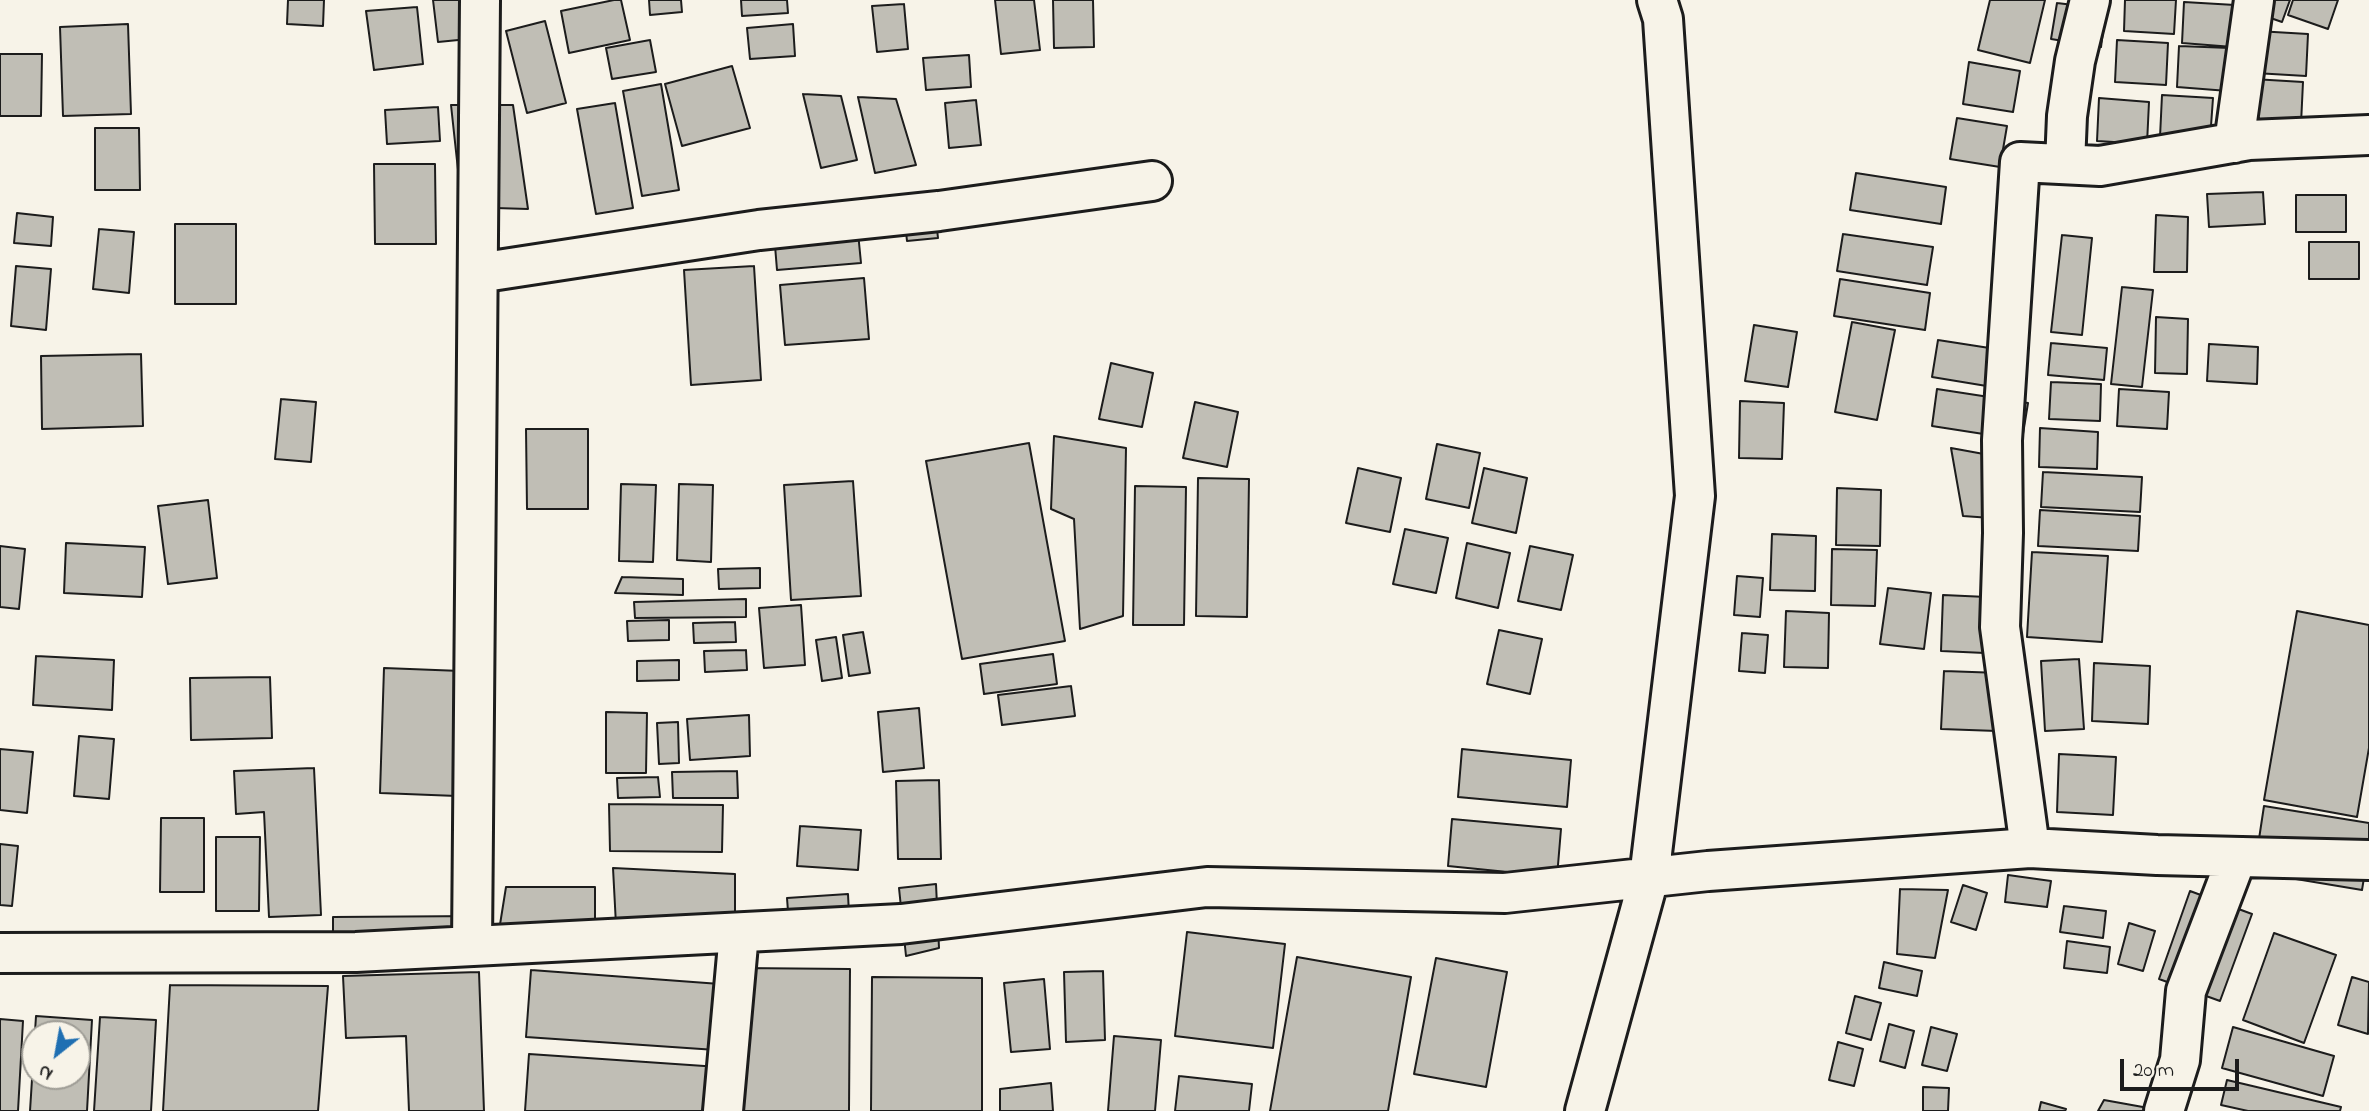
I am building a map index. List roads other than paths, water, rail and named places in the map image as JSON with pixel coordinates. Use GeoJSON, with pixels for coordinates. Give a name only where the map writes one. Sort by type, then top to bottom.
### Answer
{"type":"FeatureCollection","features":[{"type":"Feature","properties":{"kind":"street"},"geometry":{"type":"LineString","coordinates":[[472,946],[480,0]]}},
{"type":"Feature","properties":{"kind":"street"},"geometry":{"type":"LineString","coordinates":[[1585,1111],[1649,878],[1695,496],[1663,19],[1657,0]]}},
{"type":"Feature","properties":{"kind":"street"},"geometry":{"type":"LineString","coordinates":[[2065,164],[2067,116],[2073,75],[2090,0]]}},
{"type":"Feature","properties":{"kind":"street"},"geometry":{"type":"LineString","coordinates":[[2234,143],[2254,0]]}},
{"type":"Feature","properties":{"kind":"street"},"geometry":{"type":"LineString","coordinates":[[2030,848],[2000,627],[2002,440],[2020,162],[2100,166],[2249,140],[2369,135]]}},
{"type":"Feature","properties":{"kind":"street"},"geometry":{"type":"LineString","coordinates":[[478,273],[759,230],[939,211],[1152,181]]}},
{"type":"Feature","properties":{"kind":"street"},"geometry":{"type":"LineString","coordinates":[[0,953],[356,952],[901,925],[1207,887],[1505,892],[1721,870],[2030,848],[2369,860]]}},
{"type":"Feature","properties":{"kind":"street"},"geometry":{"type":"LineString","coordinates":[[2164,1111],[2180,1060],[2186,991],[2236,857]]}},
{"type":"Feature","properties":{"kind":"street"},"geometry":{"type":"LineString","coordinates":[[723,1111],[739,933]]}}]}
